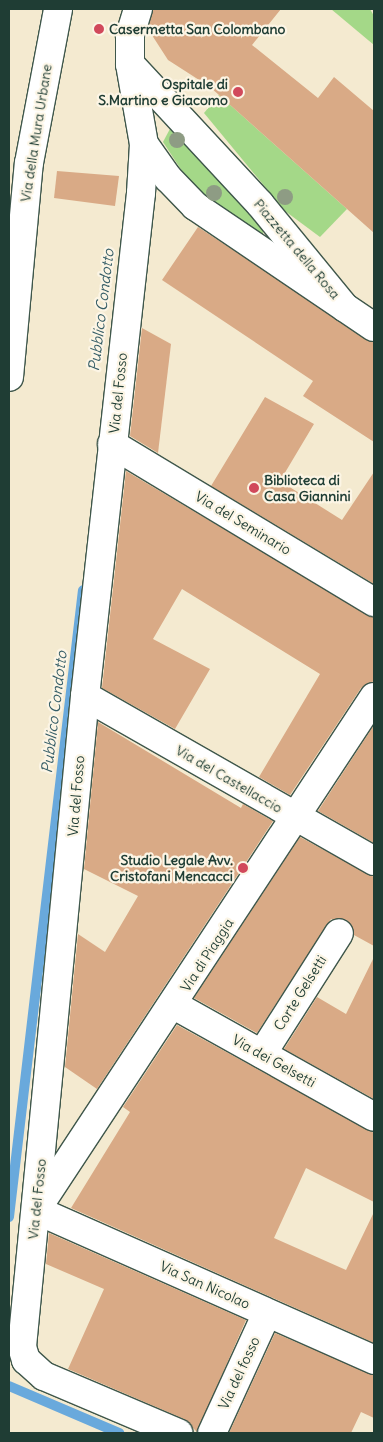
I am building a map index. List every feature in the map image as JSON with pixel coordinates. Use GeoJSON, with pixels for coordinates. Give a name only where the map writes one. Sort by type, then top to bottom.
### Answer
{"type":"FeatureCollection","features":[{"type":"Feature","properties":{"kind":"street","name":"Via della Mura Urbane"},"geometry":{"type":"LineString","coordinates":[[9,377],[29,163],[58,9]]}},
{"type":"Feature","properties":{"kind":"street","name":"Via del Fosso"},"geometry":{"type":"LineString","coordinates":[[138,9],[130,36],[130,64],[144,144],[85,696],[22,1347],[26,1360],[44,1376],[178,1433]]}},
{"type":"Feature","properties":{"kind":"street","name":"Piazzetta della Rosa"},"geometry":{"type":"LineString","coordinates":[[130,64],[260,204],[345,308]]}},
{"type":"Feature","properties":{"kind":"street","name":"Piazzetta della Rosa"},"geometry":{"type":"LineString","coordinates":[[144,144],[168,178],[194,206],[345,308]]}},
{"type":"Feature","properties":{"kind":"street"},"geometry":{"type":"LineString","coordinates":[[345,308],[374,327]]}},
{"type":"Feature","properties":{"kind":"street","name":"Via del Seminario"},"geometry":{"type":"LineString","coordinates":[[112,444],[374,602]]}},
{"type":"Feature","properties":{"kind":"street","name":"Via del Castellaccio"},"geometry":{"type":"LineString","coordinates":[[85,696],[374,861]]}},
{"type":"Feature","properties":{"kind":"street","name":"Via di Piaggia"},"geometry":{"type":"LineString","coordinates":[[36,1210],[174,1005],[374,697]]}},
{"type":"Feature","properties":{"kind":"street","name":"Corte Gelsetti"},"geometry":{"type":"LineString","coordinates":[[262,1054],[339,933]]}},
{"type":"Feature","properties":{"kind":"street","name":"Via dei Gelsetti"},"geometry":{"type":"LineString","coordinates":[[174,1005],[374,1117]]}},
{"type":"Feature","properties":{"kind":"street","name":"Via San Nicolao"},"geometry":{"type":"LineString","coordinates":[[36,1210],[374,1360]]}},
{"type":"Feature","properties":{"kind":"street","name":"Via del fosso"},"geometry":{"type":"LineString","coordinates":[[212,1433],[267,1313]]}},
{"type":"Feature","properties":{"kind":"green space"},"geometry":{"type":"Polygon","coordinates":[[[331,9],[370,9],[374,16],[374,45],[331,9]]]}},
{"type":"Feature","properties":{"kind":"green space"},"geometry":{"type":"Polygon","coordinates":[[[219,95],[347,209],[320,237],[285,211],[204,113],[219,95]]]}},
{"type":"Feature","properties":{"kind":"green space"},"geometry":{"type":"Polygon","coordinates":[[[172,125],[264,228],[262,239],[193,188],[163,142],[172,125]]]}},
{"type":"Feature","properties":{"kind":"building"},"geometry":{"type":"Polygon","coordinates":[[[153,9],[281,9],[252,45],[318,98],[334,77],[374,111],[374,233],[210,87],[168,60],[148,29],[153,9]]]}},
{"type":"Feature","properties":{"kind":"building"},"geometry":{"type":"Polygon","coordinates":[[[57,171],[119,176],[115,206],[54,198],[57,171]]]}},
{"type":"Feature","properties":{"kind":"building"},"geometry":{"type":"Polygon","coordinates":[[[198,227],[374,342],[374,442],[303,396],[313,381],[162,280],[198,227]]]}},
{"type":"Feature","properties":{"kind":"building"},"geometry":{"type":"Polygon","coordinates":[[[142,328],[171,344],[158,453],[130,436],[142,328]]]}},
{"type":"Feature","properties":{"kind":"building"},"geometry":{"type":"Polygon","coordinates":[[[265,397],[314,424],[280,481],[342,520],[374,472],[374,584],[211,486],[265,397]]]}},
{"type":"Feature","properties":{"kind":"building"},"geometry":{"type":"Polygon","coordinates":[[[126,471],[374,618],[374,681],[361,688],[290,795],[259,777],[320,674],[182,589],[153,639],[210,669],[175,729],[102,688],[126,471]]]}},
{"type":"Feature","properties":{"kind":"building"},"geometry":{"type":"Polygon","coordinates":[[[98,722],[241,808],[243,804],[273,821],[97,1089],[65,1067],[78,934],[105,952],[138,896],[84,869],[98,722]]]}},
{"type":"Feature","properties":{"kind":"building"},"geometry":{"type":"Polygon","coordinates":[[[374,725],[374,843],[318,811],[374,725]]]}},
{"type":"Feature","properties":{"kind":"building"},"geometry":{"type":"Polygon","coordinates":[[[300,837],[374,877],[374,946],[354,935],[347,920],[331,919],[257,1033],[194,998],[300,837]]]}},
{"type":"Feature","properties":{"kind":"building"},"geometry":{"type":"Polygon","coordinates":[[[374,957],[374,1099],[284,1049],[317,997],[346,1014],[374,957]]]}},
{"type":"Feature","properties":{"kind":"building"},"geometry":{"type":"Polygon","coordinates":[[[177,1025],[374,1133],[374,1202],[306,1168],[274,1238],[346,1270],[374,1212],[374,1343],[71,1208],[130,1112],[123,1107],[177,1025]]]}},
{"type":"Feature","properties":{"kind":"building"},"geometry":{"type":"Polygon","coordinates":[[[49,1233],[246,1320],[197,1432],[184,1419],[68,1369],[104,1289],[46,1264],[49,1233]]]}},
{"type":"Feature","properties":{"kind":"building"},"geometry":{"type":"Polygon","coordinates":[[[275,1333],[374,1375],[374,1418],[361,1412],[351,1433],[229,1433],[275,1333]]]}},
{"type":"Feature","properties":{"kind":"waterway","name":"Pubblico Condotto"},"geometry":{"type":"LineString","coordinates":[[9,1217],[83,590]]}},
{"type":"Feature","properties":{"kind":"waterway","name":"Pubblico Condotto"},"geometry":{"type":"LineString","coordinates":[[9,1386],[119,1433]]}},
{"type":"Feature","properties":{"kind":"place","name":"Casermetta San Colombano"},"geometry":{"type":"Point","coordinates":[99,29]}},
{"type":"Feature","properties":{"kind":"place","name":"Ospitale di S.Martino e Giacomo"},"geometry":{"type":"Point","coordinates":[238,92]}},
{"type":"Feature","properties":{"kind":"place","name":"Biblioteca di Casa Giannini"},"geometry":{"type":"Point","coordinates":[254,488]}},
{"type":"Feature","properties":{"kind":"place","name":"Studio Legale Avv. Cristofani Mencacci"},"geometry":{"type":"Point","coordinates":[243,868]}}]}
